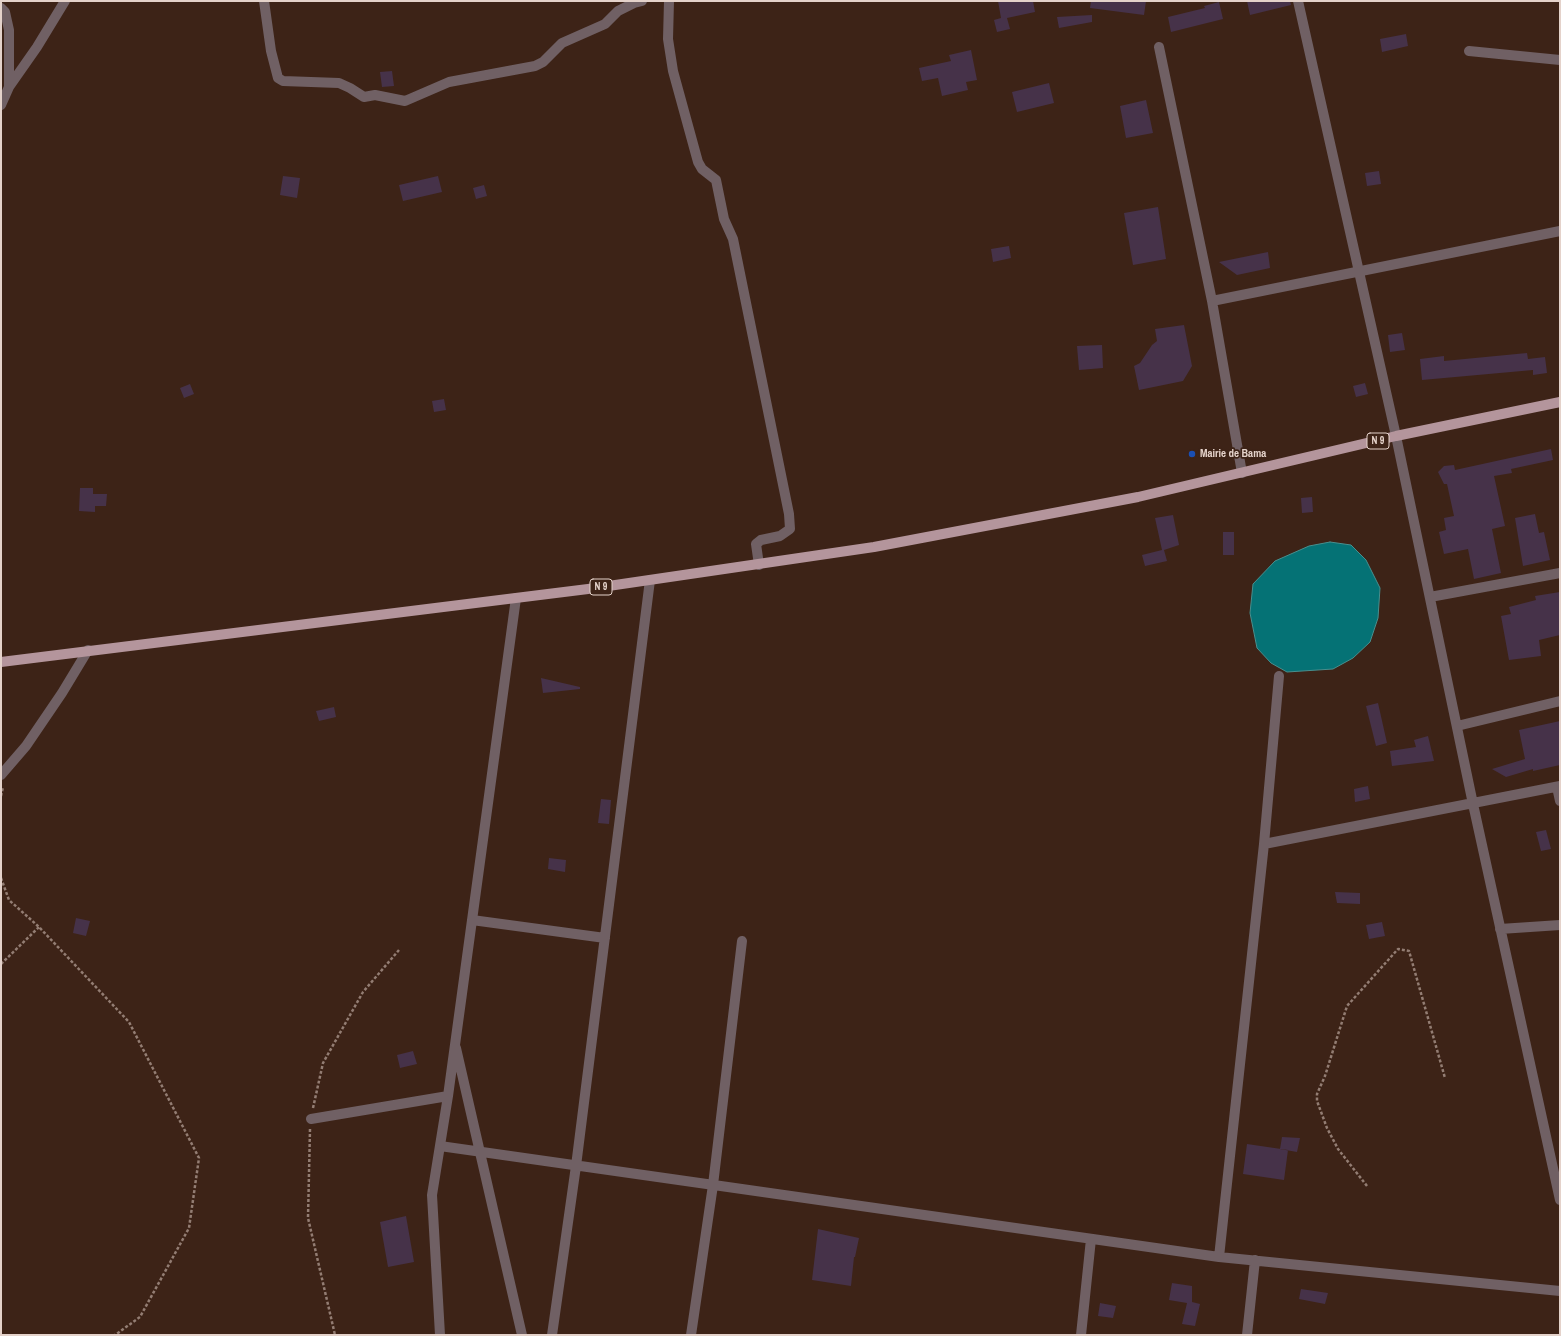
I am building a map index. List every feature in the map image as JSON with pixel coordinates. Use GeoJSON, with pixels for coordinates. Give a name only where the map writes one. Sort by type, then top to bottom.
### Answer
{"type":"FeatureCollection","features":[{"type":"Feature","properties":{"kind":"main road","name":"N 9"},"geometry":{"type":"LineString","coordinates":[[1,662],[516,598],[759,565],[874,547],[1054,514],[1242,473],[1396,436],[1560,402]]}},
{"type":"Feature","properties":{"kind":"street"},"geometry":{"type":"LineString","coordinates":[[1,105],[9,87],[37,47],[65,1]]}},
{"type":"Feature","properties":{"kind":"street"},"geometry":{"type":"LineString","coordinates":[[264,1],[271,51],[278,78],[283,81],[339,83],[364,97],[375,95],[386,96],[406,101],[449,82],[535,66],[543,62],[562,43],[605,24],[618,11],[634,3],[642,1]]}},
{"type":"Feature","properties":{"kind":"street"},"geometry":{"type":"LineString","coordinates":[[668,1],[668,39],[673,71],[698,162],[702,169],[716,180],[724,219],[733,239],[789,514],[790,529],[780,536],[761,540],[756,544],[759,565]]}},
{"type":"Feature","properties":{"kind":"street"},"geometry":{"type":"LineString","coordinates":[[1298,1],[1396,436],[1472,804],[1560,1200]]}},
{"type":"Feature","properties":{"kind":"street"},"geometry":{"type":"LineString","coordinates":[[1,8],[5,12],[9,30],[9,87]]}},
{"type":"Feature","properties":{"kind":"street"},"geometry":{"type":"LineString","coordinates":[[1159,47],[1212,301],[1242,473]]}},
{"type":"Feature","properties":{"kind":"street"},"geometry":{"type":"LineString","coordinates":[[1469,51],[1560,60]]}},
{"type":"Feature","properties":{"kind":"street"},"geometry":{"type":"LineString","coordinates":[[1212,301],[1560,231]]}},
{"type":"Feature","properties":{"kind":"street"},"geometry":{"type":"LineString","coordinates":[[1430,597],[1560,573]]}},
{"type":"Feature","properties":{"kind":"street"},"geometry":{"type":"LineString","coordinates":[[552,1335],[576,1166],[650,580]]}},
{"type":"Feature","properties":{"kind":"street"},"geometry":{"type":"LineString","coordinates":[[440,1335],[432,1195],[448,1096],[516,598]]}},
{"type":"Feature","properties":{"kind":"street"},"geometry":{"type":"LineString","coordinates":[[1,775],[40,726],[62,694],[88,650]]}},
{"type":"Feature","properties":{"kind":"street"},"geometry":{"type":"LineString","coordinates":[[1219,1257],[1264,844],[1279,676]]}},
{"type":"Feature","properties":{"kind":"street"},"geometry":{"type":"LineString","coordinates":[[1456,726],[1560,700]]}},
{"type":"Feature","properties":{"kind":"street"},"geometry":{"type":"LineString","coordinates":[[1264,844],[1559,786],[1560,801]]}},
{"type":"Feature","properties":{"kind":"street"},"geometry":{"type":"LineString","coordinates":[[472,920],[605,938]]}},
{"type":"Feature","properties":{"kind":"street"},"geometry":{"type":"LineString","coordinates":[[1500,929],[1560,925]]}},
{"type":"Feature","properties":{"kind":"street"},"geometry":{"type":"LineString","coordinates":[[691,1335],[713,1185],[742,941]]}},
{"type":"Feature","properties":{"kind":"street"},"geometry":{"type":"LineString","coordinates":[[455,1042],[522,1335]]}},
{"type":"Feature","properties":{"kind":"street"},"geometry":{"type":"LineString","coordinates":[[311,1119],[448,1096]]}},
{"type":"Feature","properties":{"kind":"street"},"geometry":{"type":"LineString","coordinates":[[440,1146],[1219,1257],[1560,1292]]}},
{"type":"Feature","properties":{"kind":"street"},"geometry":{"type":"LineString","coordinates":[[1081,1335],[1091,1239]]}},
{"type":"Feature","properties":{"kind":"street"},"geometry":{"type":"LineString","coordinates":[[1247,1335],[1254,1260]]}},
{"type":"Feature","properties":{"kind":"path"},"geometry":{"type":"LineString","coordinates":[[1,878],[9,900],[39,927],[129,1022],[199,1158],[189,1228],[140,1317],[114,1335]]}},
{"type":"Feature","properties":{"kind":"path"},"geometry":{"type":"LineString","coordinates":[[1,964],[39,927]]}},
{"type":"Feature","properties":{"kind":"path"},"geometry":{"type":"LineString","coordinates":[[1367,1186],[1338,1149],[1327,1128],[1316,1094],[1325,1076],[1348,1006],[1360,990],[1398,949],[1409,951],[1445,1078]]}},
{"type":"Feature","properties":{"kind":"path"},"geometry":{"type":"LineString","coordinates":[[335,1335],[308,1218],[311,1119],[323,1064],[363,992],[399,950]]}},
{"type":"Feature","properties":{"kind":"water"},"geometry":{"type":"Polygon","coordinates":[[[1330,542],[1351,545],[1366,560],[1380,588],[1378,618],[1370,642],[1353,658],[1333,669],[1287,672],[1271,663],[1257,648],[1250,613],[1253,584],[1275,561],[1309,546],[1330,542]]]}},
{"type":"Feature","properties":{"kind":"building"},"geometry":{"type":"Polygon","coordinates":[[[998,1],[1033,1],[1035,12],[1007,18],[1010,29],[997,32],[994,20],[1001,18],[998,1]]]}},
{"type":"Feature","properties":{"kind":"building"},"geometry":{"type":"Polygon","coordinates":[[[1091,1],[1146,1],[1144,15],[1090,8],[1091,1]]]}},
{"type":"Feature","properties":{"kind":"building"},"geometry":{"type":"Polygon","coordinates":[[[1247,1],[1290,1],[1291,5],[1250,15],[1247,1]]]}},
{"type":"Feature","properties":{"kind":"building"},"geometry":{"type":"Polygon","coordinates":[[[1219,2],[1223,19],[1171,32],[1168,17],[1205,8],[1204,6],[1219,2]]]}},
{"type":"Feature","properties":{"kind":"building"},"geometry":{"type":"Polygon","coordinates":[[[1092,15],[1092,22],[1059,28],[1057,17],[1092,15]]]}},
{"type":"Feature","properties":{"kind":"building"},"geometry":{"type":"Polygon","coordinates":[[[1406,34],[1408,46],[1382,52],[1380,39],[1406,34]]]}},
{"type":"Feature","properties":{"kind":"building"},"geometry":{"type":"Polygon","coordinates":[[[971,50],[977,80],[966,82],[968,90],[942,96],[938,78],[922,81],[919,68],[951,61],[949,55],[971,50]]]}},
{"type":"Feature","properties":{"kind":"building"},"geometry":{"type":"Polygon","coordinates":[[[392,71],[394,86],[382,87],[380,72],[392,71]]]}},
{"type":"Feature","properties":{"kind":"building"},"geometry":{"type":"Polygon","coordinates":[[[1049,83],[1054,103],[1017,112],[1012,92],[1049,83]]]}},
{"type":"Feature","properties":{"kind":"building"},"geometry":{"type":"Polygon","coordinates":[[[1146,100],[1153,133],[1126,138],[1120,106],[1146,100]]]}},
{"type":"Feature","properties":{"kind":"building"},"geometry":{"type":"Polygon","coordinates":[[[1379,171],[1381,184],[1367,186],[1365,173],[1379,171]]]}},
{"type":"Feature","properties":{"kind":"building"},"geometry":{"type":"Polygon","coordinates":[[[283,176],[300,178],[297,198],[280,195],[283,176]]]}},
{"type":"Feature","properties":{"kind":"building"},"geometry":{"type":"Polygon","coordinates":[[[438,176],[442,192],[403,201],[399,185],[438,176]]]}},
{"type":"Feature","properties":{"kind":"building"},"geometry":{"type":"Polygon","coordinates":[[[484,185],[487,196],[476,199],[473,188],[484,185]]]}},
{"type":"Feature","properties":{"kind":"building"},"geometry":{"type":"Polygon","coordinates":[[[1158,207],[1166,259],[1133,265],[1124,213],[1158,207]]]}},
{"type":"Feature","properties":{"kind":"building"},"geometry":{"type":"Polygon","coordinates":[[[1009,246],[1011,258],[993,262],[991,249],[1009,246]]]}},
{"type":"Feature","properties":{"kind":"building"},"geometry":{"type":"Polygon","coordinates":[[[1268,252],[1270,268],[1237,275],[1219,262],[1268,252]]]}},
{"type":"Feature","properties":{"kind":"building"},"geometry":{"type":"Polygon","coordinates":[[[1184,325],[1192,366],[1183,381],[1139,390],[1134,366],[1140,363],[1152,345],[1157,341],[1155,329],[1184,325]]]}},
{"type":"Feature","properties":{"kind":"building"},"geometry":{"type":"Polygon","coordinates":[[[1402,333],[1405,350],[1390,352],[1388,335],[1402,333]]]}},
{"type":"Feature","properties":{"kind":"building"},"geometry":{"type":"Polygon","coordinates":[[[1102,345],[1103,368],[1079,370],[1077,346],[1102,345]]]}},
{"type":"Feature","properties":{"kind":"building"},"geometry":{"type":"Polygon","coordinates":[[[1527,353],[1528,359],[1545,357],[1547,373],[1533,375],[1533,370],[1422,380],[1420,359],[1444,356],[1444,361],[1527,353]]]}},
{"type":"Feature","properties":{"kind":"building"},"geometry":{"type":"Polygon","coordinates":[[[1365,383],[1368,394],[1356,397],[1353,386],[1365,383]]]}},
{"type":"Feature","properties":{"kind":"building"},"geometry":{"type":"Polygon","coordinates":[[[190,384],[194,394],[184,398],[180,388],[190,384]]]}},
{"type":"Feature","properties":{"kind":"building"},"geometry":{"type":"Polygon","coordinates":[[[444,399],[446,410],[434,412],[432,401],[444,399]]]}},
{"type":"Feature","properties":{"kind":"building"},"geometry":{"type":"Polygon","coordinates":[[[1551,449],[1553,460],[1511,469],[1512,473],[1494,476],[1505,526],[1492,529],[1501,573],[1474,579],[1468,549],[1444,554],[1439,532],[1446,530],[1444,518],[1454,516],[1447,484],[1444,484],[1438,472],[1444,466],[1454,465],[1455,470],[1551,449]]]}},
{"type":"Feature","properties":{"kind":"building"},"geometry":{"type":"Polygon","coordinates":[[[80,488],[93,488],[93,494],[107,494],[106,506],[95,506],[95,512],[79,511],[80,488]]]}},
{"type":"Feature","properties":{"kind":"building"},"geometry":{"type":"Polygon","coordinates":[[[1312,497],[1313,512],[1302,513],[1301,498],[1312,497]]]}},
{"type":"Feature","properties":{"kind":"building"},"geometry":{"type":"Polygon","coordinates":[[[1535,514],[1539,533],[1544,532],[1550,560],[1523,566],[1515,518],[1535,514]]]}},
{"type":"Feature","properties":{"kind":"building"},"geometry":{"type":"Polygon","coordinates":[[[1173,515],[1179,545],[1164,550],[1167,561],[1145,566],[1142,555],[1162,550],[1155,518],[1173,515]]]}},
{"type":"Feature","properties":{"kind":"building"},"geometry":{"type":"Polygon","coordinates":[[[1223,532],[1234,532],[1234,555],[1223,555],[1223,532]]]}},
{"type":"Feature","properties":{"kind":"building"},"geometry":{"type":"Polygon","coordinates":[[[1560,592],[1560,635],[1539,640],[1541,656],[1509,660],[1501,616],[1511,614],[1509,607],[1536,600],[1535,596],[1560,592]]]}},
{"type":"Feature","properties":{"kind":"building"},"geometry":{"type":"Polygon","coordinates":[[[541,678],[580,687],[580,689],[543,693],[541,678]]]}},
{"type":"Feature","properties":{"kind":"building"},"geometry":{"type":"Polygon","coordinates":[[[1378,703],[1387,743],[1376,746],[1366,706],[1378,703]]]}},
{"type":"Feature","properties":{"kind":"building"},"geometry":{"type":"Polygon","coordinates":[[[334,707],[336,717],[319,721],[316,711],[334,707]]]}},
{"type":"Feature","properties":{"kind":"building"},"geometry":{"type":"Polygon","coordinates":[[[1560,721],[1560,765],[1533,771],[1533,769],[1506,777],[1492,769],[1525,759],[1519,730],[1560,721]]]}},
{"type":"Feature","properties":{"kind":"building"},"geometry":{"type":"Polygon","coordinates":[[[1428,736],[1434,761],[1392,766],[1390,751],[1416,747],[1414,740],[1428,736]]]}},
{"type":"Feature","properties":{"kind":"building"},"geometry":{"type":"Polygon","coordinates":[[[1368,786],[1370,799],[1355,802],[1354,789],[1368,786]]]}},
{"type":"Feature","properties":{"kind":"building"},"geometry":{"type":"Polygon","coordinates":[[[601,799],[611,800],[609,824],[598,823],[601,799]]]}},
{"type":"Feature","properties":{"kind":"building"},"geometry":{"type":"Polygon","coordinates":[[[1546,830],[1551,849],[1541,851],[1536,832],[1546,830]]]}},
{"type":"Feature","properties":{"kind":"building"},"geometry":{"type":"Polygon","coordinates":[[[549,858],[566,860],[565,872],[548,869],[549,858]]]}},
{"type":"Feature","properties":{"kind":"building"},"geometry":{"type":"Polygon","coordinates":[[[1335,892],[1360,893],[1360,904],[1337,903],[1335,892]]]}},
{"type":"Feature","properties":{"kind":"building"},"geometry":{"type":"Polygon","coordinates":[[[76,918],[90,921],[86,936],[73,933],[76,918]]]}},
{"type":"Feature","properties":{"kind":"building"},"geometry":{"type":"Polygon","coordinates":[[[1382,922],[1385,936],[1369,939],[1366,925],[1382,922]]]}},
{"type":"Feature","properties":{"kind":"building"},"geometry":{"type":"Polygon","coordinates":[[[413,1051],[417,1064],[400,1068],[397,1055],[413,1051]]]}},
{"type":"Feature","properties":{"kind":"building"},"geometry":{"type":"Polygon","coordinates":[[[1282,1137],[1300,1138],[1297,1152],[1280,1149],[1282,1137]]]}},
{"type":"Feature","properties":{"kind":"building"},"geometry":{"type":"Polygon","coordinates":[[[1247,1144],[1288,1150],[1284,1180],[1243,1174],[1247,1144]]]}},
{"type":"Feature","properties":{"kind":"building"},"geometry":{"type":"Polygon","coordinates":[[[406,1216],[414,1262],[388,1267],[380,1222],[406,1216]]]}},
{"type":"Feature","properties":{"kind":"building"},"geometry":{"type":"Polygon","coordinates":[[[818,1229],[859,1238],[854,1257],[851,1286],[812,1280],[818,1229]]]}},
{"type":"Feature","properties":{"kind":"building"},"geometry":{"type":"Polygon","coordinates":[[[1172,1283],[1192,1286],[1192,1302],[1200,1304],[1195,1326],[1182,1324],[1187,1303],[1169,1300],[1172,1283]]]}},
{"type":"Feature","properties":{"kind":"building"},"geometry":{"type":"Polygon","coordinates":[[[1301,1289],[1328,1293],[1325,1304],[1299,1299],[1301,1289]]]}},
{"type":"Feature","properties":{"kind":"building"},"geometry":{"type":"Polygon","coordinates":[[[1100,1303],[1116,1306],[1113,1318],[1098,1316],[1100,1303]]]}},
{"type":"Feature","properties":{"kind":"place","name":"Mairie de Bama"},"geometry":{"type":"Point","coordinates":[1192,454]}}]}
